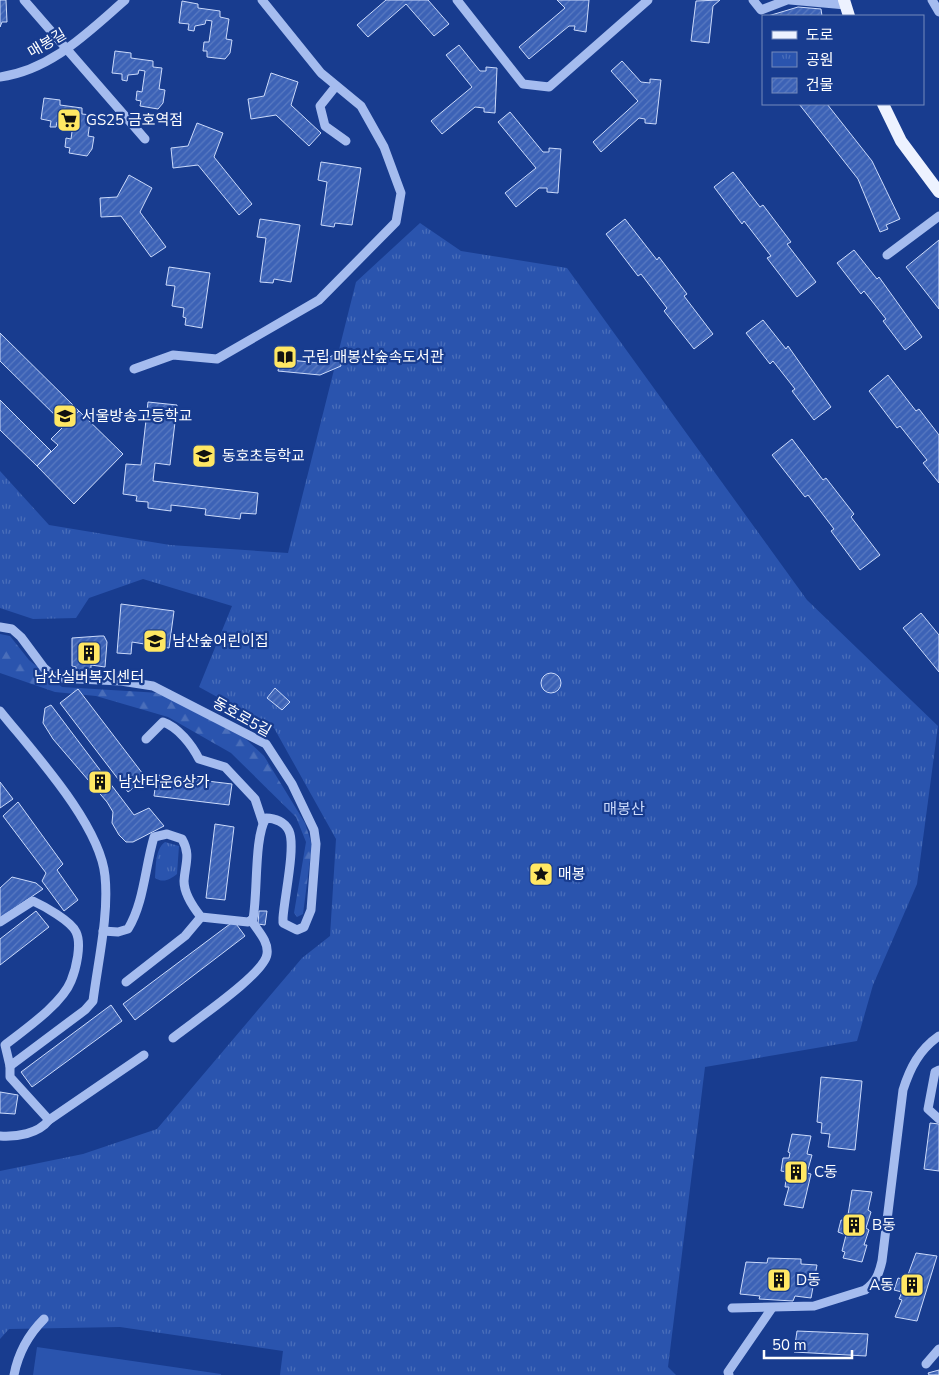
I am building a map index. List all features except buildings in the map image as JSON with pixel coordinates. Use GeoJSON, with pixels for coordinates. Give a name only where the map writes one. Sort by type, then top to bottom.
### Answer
{"type":"FeatureCollection","features":[{"type":"Feature","properties":{"kind":"main road"},"geometry":{"type":"LineString","coordinates":[[883,105],[901,141],[939,192]]}},
{"type":"Feature","properties":{"kind":"street"},"geometry":{"type":"LineString","coordinates":[[24,0],[66,51],[145,139]]}},
{"type":"Feature","properties":{"kind":"street","name":"매봉길"},"geometry":{"type":"LineString","coordinates":[[0,76],[21,74],[66,51],[125,0]]}},
{"type":"Feature","properties":{"kind":"street"},"geometry":{"type":"LineString","coordinates":[[134,369],[173,355],[216,359],[241,346],[319,300],[396,222],[401,193],[384,147],[361,106],[321,72],[262,0]]}},
{"type":"Feature","properties":{"kind":"street"},"geometry":{"type":"LineString","coordinates":[[456,0],[523,84],[549,87],[648,0]]}},
{"type":"Feature","properties":{"kind":"street"},"geometry":{"type":"LineString","coordinates":[[753,0],[761,10],[788,0],[846,7]]}},
{"type":"Feature","properties":{"kind":"street"},"geometry":{"type":"LineString","coordinates":[[932,0],[939,12]]}},
{"type":"Feature","properties":{"kind":"street"},"geometry":{"type":"LineString","coordinates":[[336,86],[320,106],[325,126],[346,141]]}},
{"type":"Feature","properties":{"kind":"street"},"geometry":{"type":"LineString","coordinates":[[887,255],[939,216]]}},
{"type":"Feature","properties":{"kind":"street","name":"동호로5길"},"geometry":{"type":"LineString","coordinates":[[0,627],[12,629],[21,637],[44,668],[56,678],[121,681],[153,686],[266,744],[292,784],[314,830],[316,844],[312,910],[304,927],[297,930],[283,923],[283,909],[291,851],[290,833],[285,825],[273,818],[266,818],[263,822]]}},
{"type":"Feature","properties":{"kind":"street"},"geometry":{"type":"LineString","coordinates":[[0,711],[54,778],[96,840],[105,876],[103,930],[93,1001],[85,1010],[10,1066]]}},
{"type":"Feature","properties":{"kind":"street"},"geometry":{"type":"LineString","coordinates":[[146,739],[163,722],[170,725],[194,749],[199,759],[225,766],[256,799],[263,822],[260,830],[257,898],[251,920]]}},
{"type":"Feature","properties":{"kind":"street"},"geometry":{"type":"LineString","coordinates":[[103,930],[118,932],[128,929],[134,920],[154,837],[166,834],[182,838],[188,849],[184,883],[190,900],[201,917]]}},
{"type":"Feature","properties":{"kind":"street"},"geometry":{"type":"LineString","coordinates":[[0,922],[33,901],[45,906],[64,921],[76,931],[78,938],[78,951],[71,982],[58,999],[5,1045],[10,1066],[10,1077],[49,1120]]}},
{"type":"Feature","properties":{"kind":"street"},"geometry":{"type":"LineString","coordinates":[[201,917],[248,922],[251,920]]}},
{"type":"Feature","properties":{"kind":"street"},"geometry":{"type":"LineString","coordinates":[[126,982],[185,936],[201,917]]}},
{"type":"Feature","properties":{"kind":"street"},"geometry":{"type":"LineString","coordinates":[[173,1038],[258,972],[267,955],[265,939],[251,920]]}},
{"type":"Feature","properties":{"kind":"street"},"geometry":{"type":"LineString","coordinates":[[732,1308],[814,1306],[865,1290],[876,1279],[880,1271],[891,1197],[903,1090],[908,1074],[919,1054],[939,1036]]}},
{"type":"Feature","properties":{"kind":"street"},"geometry":{"type":"LineString","coordinates":[[0,1136],[14,1137],[43,1128],[49,1120],[144,1055]]}},
{"type":"Feature","properties":{"kind":"street"},"geometry":{"type":"LineString","coordinates":[[939,1070],[935,1072],[928,1109],[939,1119]]}},
{"type":"Feature","properties":{"kind":"street"},"geometry":{"type":"LineString","coordinates":[[0,1078],[10,1077]]}},
{"type":"Feature","properties":{"kind":"street"},"geometry":{"type":"LineString","coordinates":[[729,1375],[728,1372],[772,1308]]}},
{"type":"Feature","properties":{"kind":"street"},"geometry":{"type":"LineString","coordinates":[[14,1375],[16,1360],[35,1328],[44,1319]]}},
{"type":"Feature","properties":{"kind":"street"},"geometry":{"type":"LineString","coordinates":[[926,1364],[939,1349]]}},
{"type":"Feature","properties":{"kind":"green space","name":"매봉산"},"geometry":{"type":"Polygon","coordinates":[[[420,223],[461,251],[567,268],[807,600],[938,726],[917,884],[873,985],[857,1041],[705,1067],[668,1367],[676,1375],[280,1375],[283,1351],[120,1327],[9,1329],[0,1339],[0,1171],[83,1154],[157,1129],[302,958],[330,936],[336,839],[274,728],[199,687],[232,606],[143,579],[89,598],[76,618],[33,619],[0,608],[0,471],[49,525],[170,545],[288,553],[356,282],[420,223]]]}},
{"type":"Feature","properties":{"kind":"green space"},"geometry":{"type":"Polygon","coordinates":[[[0,634],[10,636],[29,660],[62,687],[160,693],[246,739],[264,756],[305,823],[312,845],[303,914],[297,917],[294,913],[306,842],[296,817],[231,753],[168,717],[96,696],[55,692],[0,673],[0,634]]]}},
{"type":"Feature","properties":{"kind":"green space"},"geometry":{"type":"Polygon","coordinates":[[[165,842],[179,846],[177,874],[164,881],[155,878],[159,849],[165,842]]]}},
{"type":"Feature","properties":{"kind":"green space"},"geometry":{"type":"Polygon","coordinates":[[[37,1347],[221,1374],[221,1375],[33,1375],[37,1347]]]}},
{"type":"Feature","properties":{"kind":"place","name":"GS25 금호역점"},"geometry":{"type":"Point","coordinates":[69,120]}},
{"type":"Feature","properties":{"kind":"place","name":"구립 매봉산숲속도서관"},"geometry":{"type":"Point","coordinates":[285,357]}},
{"type":"Feature","properties":{"kind":"place","name":"서울방송고등학교"},"geometry":{"type":"Point","coordinates":[65,416]}},
{"type":"Feature","properties":{"kind":"place","name":"동호초등학교"},"geometry":{"type":"Point","coordinates":[204,456]}},
{"type":"Feature","properties":{"kind":"place","name":"남산숲어린이집"},"geometry":{"type":"Point","coordinates":[155,641]}},
{"type":"Feature","properties":{"kind":"place","name":"남산실버복지센터"},"geometry":{"type":"Point","coordinates":[89,653]}},
{"type":"Feature","properties":{"kind":"place","name":"남산타운6상가"},"geometry":{"type":"Point","coordinates":[100,782]}},
{"type":"Feature","properties":{"kind":"place","name":"매봉"},"geometry":{"type":"Point","coordinates":[541,874]}},
{"type":"Feature","properties":{"kind":"place","name":"C동"},"geometry":{"type":"Point","coordinates":[796,1172]}},
{"type":"Feature","properties":{"kind":"place","name":"B동"},"geometry":{"type":"Point","coordinates":[854,1225]}},
{"type":"Feature","properties":{"kind":"place","name":"D동"},"geometry":{"type":"Point","coordinates":[779,1280]}},
{"type":"Feature","properties":{"kind":"place","name":"A동"},"geometry":{"type":"Point","coordinates":[912,1285]}}]}
